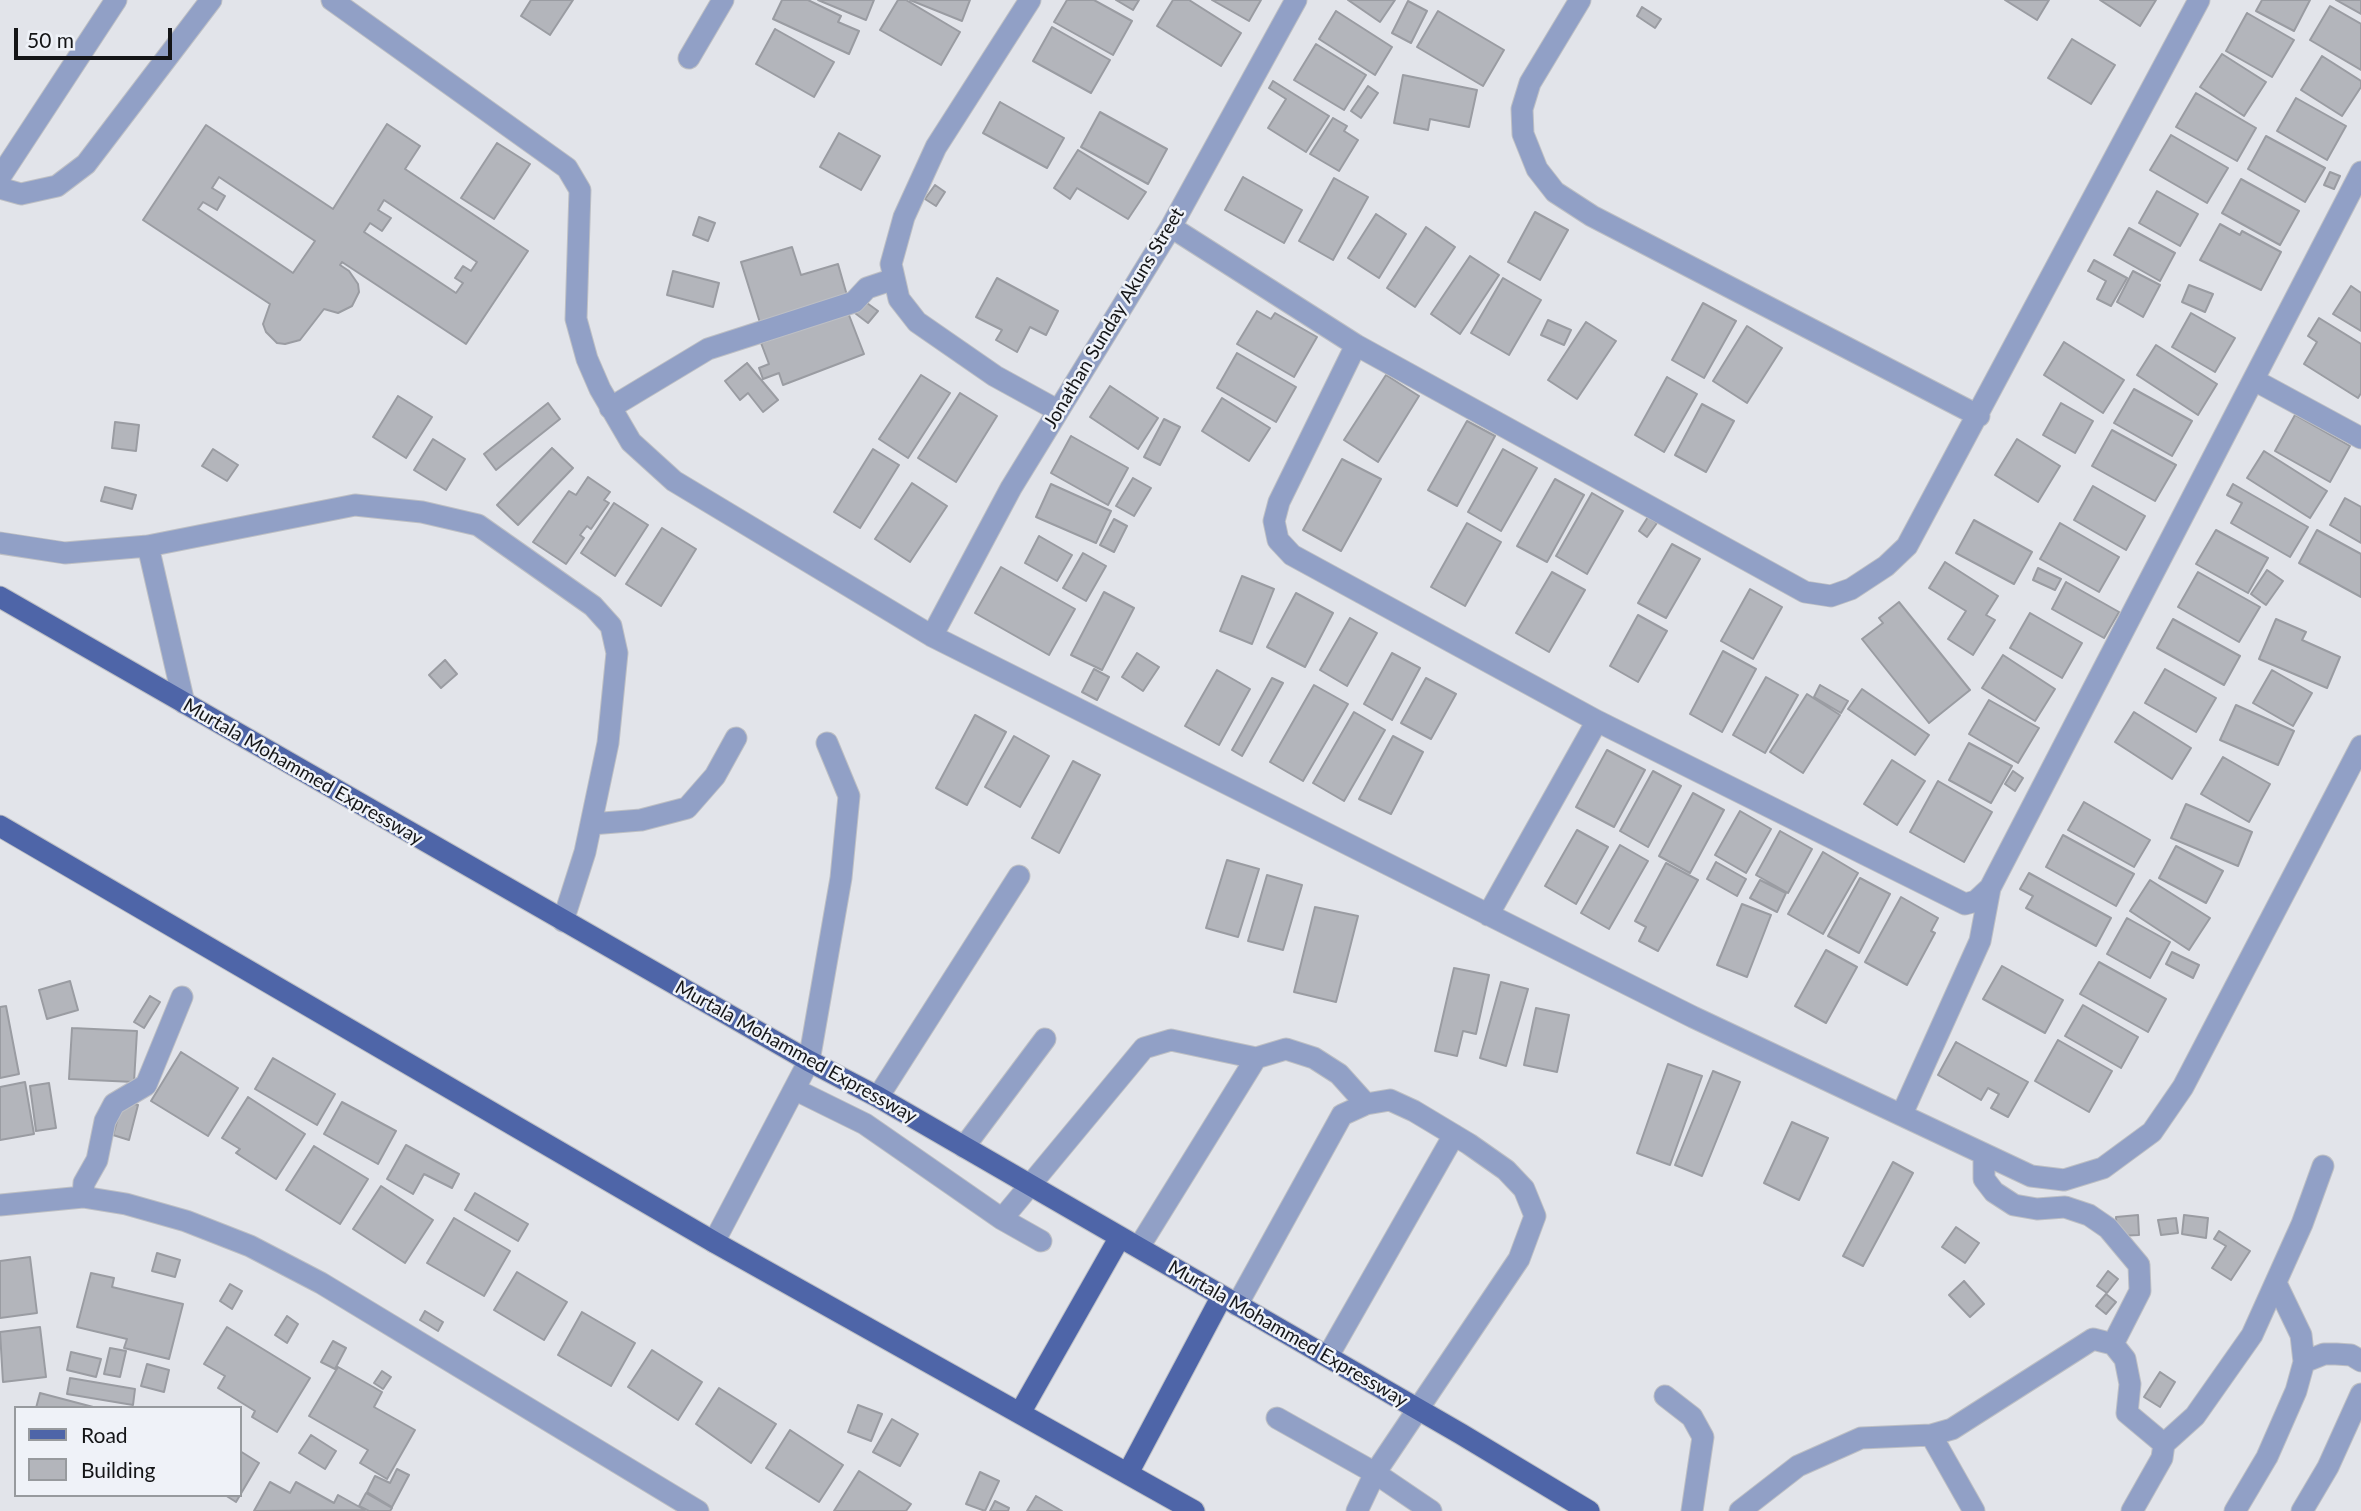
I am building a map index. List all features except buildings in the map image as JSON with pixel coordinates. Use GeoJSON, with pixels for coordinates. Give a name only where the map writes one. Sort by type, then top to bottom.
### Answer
{"type":"FeatureCollection","features":[{"type":"Feature","properties":{"kind":"main road","name":"Murtala Mohammed Expressway"},"geometry":{"type":"LineString","coordinates":[[0,597],[563,921],[809,1061],[878,1097],[1328,1356],[1589,1511]]}},
{"type":"Feature","properties":{"kind":"main road"},"geometry":{"type":"LineString","coordinates":[[0,826],[714,1242],[1194,1511]]}},
{"type":"Feature","properties":{"kind":"main road"},"geometry":{"type":"LineString","coordinates":[[1020,1413],[1129,1242]]}},
{"type":"Feature","properties":{"kind":"main road"},"geometry":{"type":"LineString","coordinates":[[1128,1473],[1230,1300]]}},
{"type":"Feature","properties":{"kind":"street"},"geometry":{"type":"LineString","coordinates":[[0,177],[116,0]]}},
{"type":"Feature","properties":{"kind":"street"},"geometry":{"type":"LineString","coordinates":[[0,188],[21,194],[57,186],[86,164],[211,0]]}},
{"type":"Feature","properties":{"kind":"street"},"geometry":{"type":"LineString","coordinates":[[332,0],[567,168],[580,190],[576,319],[587,359],[610,408],[631,442],[674,481],[932,636],[1693,1017],[2031,1176],[2064,1180],[2103,1168],[2152,1132],[2183,1087],[2361,746]]}},
{"type":"Feature","properties":{"kind":"street"},"geometry":{"type":"LineString","coordinates":[[689,58],[723,0]]}},
{"type":"Feature","properties":{"kind":"street"},"geometry":{"type":"LineString","coordinates":[[1030,0],[936,147],[904,217],[891,264],[899,299],[934,335],[995,376],[1058,410]]}},
{"type":"Feature","properties":{"kind":"street","name":"Jonathan Sunday Akuns Street"},"geometry":{"type":"LineString","coordinates":[[932,636],[1012,488],[1171,227],[1296,0]]}},
{"type":"Feature","properties":{"kind":"street"},"geometry":{"type":"LineString","coordinates":[[1580,0],[1530,83],[1522,109],[1522,134],[1537,169],[1555,192],[1592,216],[1979,416]]}},
{"type":"Feature","properties":{"kind":"street"},"geometry":{"type":"LineString","coordinates":[[1171,227],[1356,345],[1805,592],[1831,596],[1851,589],[1886,566],[1907,547],[2199,0]]}},
{"type":"Feature","properties":{"kind":"street"},"geometry":{"type":"LineString","coordinates":[[1902,1114],[1980,941],[1990,888],[2361,172]]}},
{"type":"Feature","properties":{"kind":"street"},"geometry":{"type":"LineString","coordinates":[[610,408],[708,349],[853,302],[867,288],[894,279]]}},
{"type":"Feature","properties":{"kind":"street"},"geometry":{"type":"LineString","coordinates":[[1356,345],[1279,502],[1275,521],[1278,540],[1292,555],[1597,721],[1955,902],[1965,904],[1976,901],[1990,888]]}},
{"type":"Feature","properties":{"kind":"street"},"geometry":{"type":"LineString","coordinates":[[2254,380],[2361,438]]}},
{"type":"Feature","properties":{"kind":"street"},"geometry":{"type":"LineString","coordinates":[[0,543],[65,553],[148,546],[355,505],[422,512],[478,525],[593,606],[611,626],[617,653],[609,730],[591,824],[579,876],[563,921]]}},
{"type":"Feature","properties":{"kind":"street"},"geometry":{"type":"LineString","coordinates":[[148,546],[184,703]]}},
{"type":"Feature","properties":{"kind":"street"},"geometry":{"type":"LineString","coordinates":[[1488,915],[1597,721]]}},
{"type":"Feature","properties":{"kind":"street"},"geometry":{"type":"LineString","coordinates":[[591,824],[641,820],[687,808],[715,776],[736,738]]}},
{"type":"Feature","properties":{"kind":"street"},"geometry":{"type":"LineString","coordinates":[[714,1242],[809,1061],[821,1001],[848,818],[849,796],[827,743]]}},
{"type":"Feature","properties":{"kind":"street"},"geometry":{"type":"LineString","coordinates":[[878,1097],[1019,876]]}},
{"type":"Feature","properties":{"kind":"street"},"geometry":{"type":"LineString","coordinates":[[83,1197],[84,1183],[97,1160],[105,1121],[114,1104],[146,1085],[182,997]]}},
{"type":"Feature","properties":{"kind":"street"},"geometry":{"type":"LineString","coordinates":[[964,1147],[1045,1039]]}},
{"type":"Feature","properties":{"kind":"street"},"geometry":{"type":"LineString","coordinates":[[1002,1219],[1144,1048],[1171,1040],[1256,1058],[1286,1049],[1314,1058],[1339,1074],[1366,1104]]}},
{"type":"Feature","properties":{"kind":"street"},"geometry":{"type":"LineString","coordinates":[[1129,1242],[1256,1058]]}},
{"type":"Feature","properties":{"kind":"street"},"geometry":{"type":"LineString","coordinates":[[796,1090],[865,1124],[1002,1219],[1041,1241]]}},
{"type":"Feature","properties":{"kind":"street"},"geometry":{"type":"LineString","coordinates":[[1230,1300],[1342,1115],[1366,1104],[1390,1100],[1454,1135],[1506,1170],[1524,1189],[1535,1216],[1519,1259],[1375,1473],[1357,1511]]}},
{"type":"Feature","properties":{"kind":"street"},"geometry":{"type":"LineString","coordinates":[[1328,1356],[1454,1135]]}},
{"type":"Feature","properties":{"kind":"street"},"geometry":{"type":"LineString","coordinates":[[1983,1155],[1984,1179],[1994,1192],[2014,1205],[2037,1209],[2065,1208],[2089,1215],[2108,1228],[2139,1265],[2140,1291],[2113,1344]]}},
{"type":"Feature","properties":{"kind":"street"},"geometry":{"type":"LineString","coordinates":[[2132,1511],[2162,1458],[2164,1444],[2195,1416],[2252,1335],[2302,1224],[2323,1166]]}},
{"type":"Feature","properties":{"kind":"street"},"geometry":{"type":"LineString","coordinates":[[0,1205],[83,1197],[126,1203],[186,1221],[250,1246],[321,1283],[698,1511]]}},
{"type":"Feature","properties":{"kind":"street"},"geometry":{"type":"LineString","coordinates":[[2235,1511],[2267,1457],[2296,1391],[2304,1362],[2301,1335],[2276,1283]]}},
{"type":"Feature","properties":{"kind":"street"},"geometry":{"type":"LineString","coordinates":[[1740,1511],[1798,1466],[1861,1438],[1931,1435],[1952,1429],[2093,1339],[2113,1344],[2125,1359],[2130,1384],[2127,1413],[2164,1444]]}},
{"type":"Feature","properties":{"kind":"street"},"geometry":{"type":"LineString","coordinates":[[2304,1362],[2324,1354],[2351,1355],[2361,1361]]}},
{"type":"Feature","properties":{"kind":"street"},"geometry":{"type":"LineString","coordinates":[[2302,1511],[2328,1467],[2361,1394]]}},
{"type":"Feature","properties":{"kind":"street"},"geometry":{"type":"LineString","coordinates":[[1665,1396],[1692,1417],[1703,1437],[1692,1511]]}},
{"type":"Feature","properties":{"kind":"street"},"geometry":{"type":"LineString","coordinates":[[1278,1418],[1375,1473],[1431,1511]]}},
{"type":"Feature","properties":{"kind":"street"},"geometry":{"type":"LineString","coordinates":[[1931,1435],[1974,1511]]}}]}
